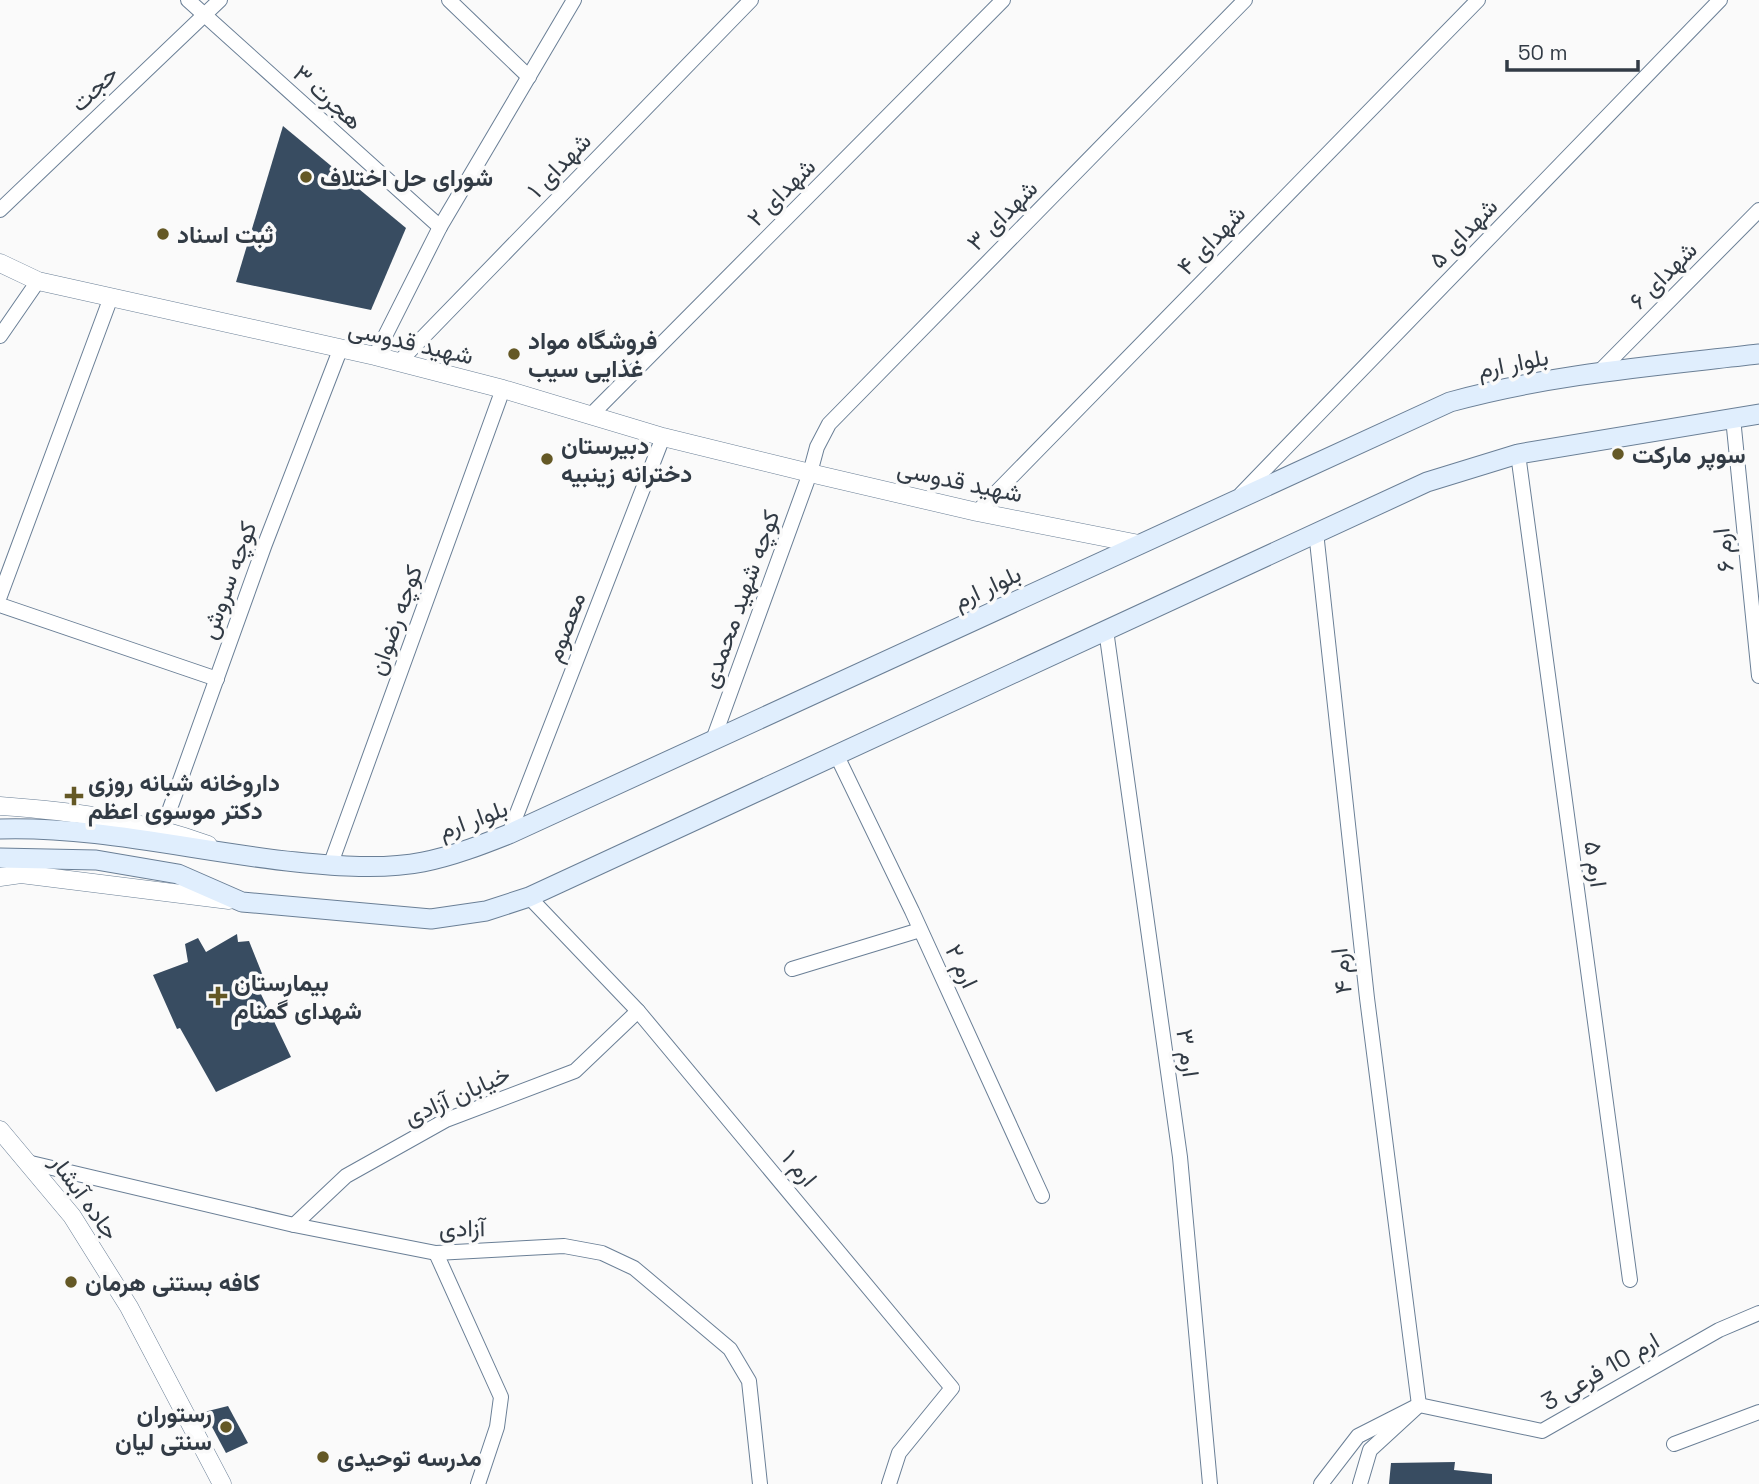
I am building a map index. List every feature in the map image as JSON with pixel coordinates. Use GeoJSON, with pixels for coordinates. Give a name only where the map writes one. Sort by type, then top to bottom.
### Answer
{"type":"FeatureCollection","features":[{"type":"Feature","properties":{"kind":"main road","name":"بلوار ارم"},"geometry":{"type":"LineString","coordinates":[[0,829],[43,828],[241,857],[330,866],[421,862],[472,849],[1450,402],[1504,387],[1599,372],[1759,354]]}},
{"type":"Feature","properties":{"kind":"main road"},"geometry":{"type":"LineString","coordinates":[[0,858],[96,860],[178,874],[243,902],[431,919],[486,911],[529,897],[1427,482],[1518,454],[1759,414]]}},
{"type":"Feature","properties":{"kind":"street","name":"هجرت ۳"},"geometry":{"type":"LineString","coordinates":[[188,0],[440,228]]}},
{"type":"Feature","properties":{"kind":"street","name":"حجت"},"geometry":{"type":"LineString","coordinates":[[0,210],[220,0]]}},
{"type":"Feature","properties":{"kind":"street"},"geometry":{"type":"LineString","coordinates":[[449,0],[529,78]]}},
{"type":"Feature","properties":{"kind":"street"},"geometry":{"type":"LineString","coordinates":[[375,356],[440,228],[574,0]]}},
{"type":"Feature","properties":{"kind":"street","name":"شهدای ۱"},"geometry":{"type":"LineString","coordinates":[[399,362],[751,0]]}},
{"type":"Feature","properties":{"kind":"street","name":"شهدای ۲"},"geometry":{"type":"LineString","coordinates":[[590,416],[1003,0]]}},
{"type":"Feature","properties":{"kind":"street","name":"شهدای ۳"},"geometry":{"type":"LineString","coordinates":[[810,473],[817,447],[828,424],[1245,0]]}},
{"type":"Feature","properties":{"kind":"street","name":"شهدای ۴"},"geometry":{"type":"LineString","coordinates":[[977,512],[1478,0]]}},
{"type":"Feature","properties":{"kind":"street","name":"شهدای ۵"},"geometry":{"type":"LineString","coordinates":[[1238,498],[1720,0]]}},
{"type":"Feature","properties":{"kind":"street","name":"شهدای ۶"},"geometry":{"type":"LineString","coordinates":[[1599,372],[1759,210]]}},
{"type":"Feature","properties":{"kind":"street","name":"شهید قدوسی"},"geometry":{"type":"LineString","coordinates":[[0,263],[38,281],[399,362],[663,438],[977,512],[1139,544]]}},
{"type":"Feature","properties":{"kind":"street"},"geometry":{"type":"LineString","coordinates":[[0,336],[38,281]]}},
{"type":"Feature","properties":{"kind":"street"},"geometry":{"type":"LineString","coordinates":[[0,596],[111,297]]}},
{"type":"Feature","properties":{"kind":"street","name":"کوچه سروش"},"geometry":{"type":"LineString","coordinates":[[163,828],[340,350]]}},
{"type":"Feature","properties":{"kind":"street","name":"کوچه رضوان"},"geometry":{"type":"LineString","coordinates":[[330,866],[503,390]]}},
{"type":"Feature","properties":{"kind":"street","name":"ارم ۶"},"geometry":{"type":"LineString","coordinates":[[1733,418],[1759,676]]}},
{"type":"Feature","properties":{"kind":"street","name":"معصوم"},"geometry":{"type":"LineString","coordinates":[[509,834],[663,438]]}},
{"type":"Feature","properties":{"kind":"street","name":"ارم ۵"},"geometry":{"type":"LineString","coordinates":[[1518,454],[1630,1280]]}},
{"type":"Feature","properties":{"kind":"street","name":"کوچه شهید محمدی"},"geometry":{"type":"LineString","coordinates":[[713,740],[810,473]]}},
{"type":"Feature","properties":{"kind":"street","name":"ارم ۴"},"geometry":{"type":"LineString","coordinates":[[1316,532],[1367,998],[1419,1405]]}},
{"type":"Feature","properties":{"kind":"street"},"geometry":{"type":"LineString","coordinates":[[0,605],[217,678]]}},
{"type":"Feature","properties":{"kind":"street","name":"ارم ۳"},"geometry":{"type":"LineString","coordinates":[[1105,630],[1180,1157],[1210,1484]]}},
{"type":"Feature","properties":{"kind":"street","name":"ارم ۲"},"geometry":{"type":"LineString","coordinates":[[837,756],[1042,1196]]}},
{"type":"Feature","properties":{"kind":"street"},"geometry":{"type":"LineString","coordinates":[[0,806],[46,809],[163,828],[241,857]]}},
{"type":"Feature","properties":{"kind":"street"},"geometry":{"type":"LineString","coordinates":[[0,877],[21,874],[243,902]]}},
{"type":"Feature","properties":{"kind":"street","name":"ارم ۱"},"geometry":{"type":"LineString","coordinates":[[529,897],[638,1010],[952,1388],[899,1453],[889,1484]]}},
{"type":"Feature","properties":{"kind":"street"},"geometry":{"type":"LineString","coordinates":[[792,969],[920,930]]}},
{"type":"Feature","properties":{"kind":"street","name":"خیابان آزادی"},"geometry":{"type":"LineString","coordinates":[[294,1225],[346,1176],[446,1120],[575,1071],[638,1010]]}},
{"type":"Feature","properties":{"kind":"street","name":"جاده آبشار"},"geometry":{"type":"LineString","coordinates":[[0,1130],[31,1163],[72,1216],[129,1307],[222,1484]]}},
{"type":"Feature","properties":{"kind":"street","name":"آزادی"},"geometry":{"type":"LineString","coordinates":[[31,1163],[294,1225],[436,1253],[564,1246],[602,1254],[635,1268],[665,1297],[730,1349],[743,1370],[749,1381],[760,1484]]}},
{"type":"Feature","properties":{"kind":"street"},"geometry":{"type":"LineString","coordinates":[[436,1253],[501,1397],[497,1427],[478,1484]]}},
{"type":"Feature","properties":{"kind":"street","name":"ارم 10 فرعی 3"},"geometry":{"type":"LineString","coordinates":[[1419,1405],[1542,1431],[1719,1330],[1759,1313]]}},
{"type":"Feature","properties":{"kind":"street"},"geometry":{"type":"LineString","coordinates":[[1321,1484],[1358,1436],[1419,1405]]}},
{"type":"Feature","properties":{"kind":"street"},"geometry":{"type":"LineString","coordinates":[[1360,1484],[1370,1450],[1419,1405]]}},
{"type":"Feature","properties":{"kind":"street"},"geometry":{"type":"LineString","coordinates":[[1674,1444],[1759,1412]]}},
{"type":"Feature","properties":{"kind":"building","name":"شورای حل اختلاف"},"geometry":{"type":"Polygon","coordinates":[[[283,126],[406,228],[371,310],[236,282],[283,126]]]}},
{"type":"Feature","properties":{"kind":"building"},"geometry":{"type":"Polygon","coordinates":[[[237,934],[238,942],[249,941],[267,986],[259,990],[291,1057],[216,1092],[180,1028],[177,1029],[153,975],[188,962],[185,944],[198,938],[206,952],[237,934]]]}},
{"type":"Feature","properties":{"kind":"building","name":"رستوران سنتی لیان"},"geometry":{"type":"Polygon","coordinates":[[[228,1406],[248,1443],[226,1453],[204,1412],[228,1406]]]}},
{"type":"Feature","properties":{"kind":"building"},"geometry":{"type":"Polygon","coordinates":[[[1455,1462],[1454,1470],[1492,1474],[1492,1484],[1389,1484],[1391,1463],[1455,1462]]]}},
{"type":"Feature","properties":{"kind":"place","name":"شورای حل اختلاف"},"geometry":{"type":"Point","coordinates":[306,177]}},
{"type":"Feature","properties":{"kind":"place","name":"ثبت اسناد"},"geometry":{"type":"Point","coordinates":[163,234]}},
{"type":"Feature","properties":{"kind":"place","name":"فروشگاه مواد غذایی سیب"},"geometry":{"type":"Point","coordinates":[514,354]}},
{"type":"Feature","properties":{"kind":"place","name":"سوپر مارکت"},"geometry":{"type":"Point","coordinates":[1618,454]}},
{"type":"Feature","properties":{"kind":"place","name":"دبیرستان دخترانه زینبیه"},"geometry":{"type":"Point","coordinates":[547,459]}},
{"type":"Feature","properties":{"kind":"place","name":"داروخانه شبانه روزی دکتر موسوی اعظم"},"geometry":{"type":"Point","coordinates":[74,796]}},
{"type":"Feature","properties":{"kind":"place","name":"بیمارستان شهدای گمنام"},"geometry":{"type":"Point","coordinates":[218,996]}},
{"type":"Feature","properties":{"kind":"place","name":"کافه بستنی هرمان"},"geometry":{"type":"Point","coordinates":[71,1282]}},
{"type":"Feature","properties":{"kind":"place","name":"رستوران سنتی لیان"},"geometry":{"type":"Point","coordinates":[226,1427]}},
{"type":"Feature","properties":{"kind":"place","name":"مدرسه توحیدی"},"geometry":{"type":"Point","coordinates":[323,1457]}}]}
